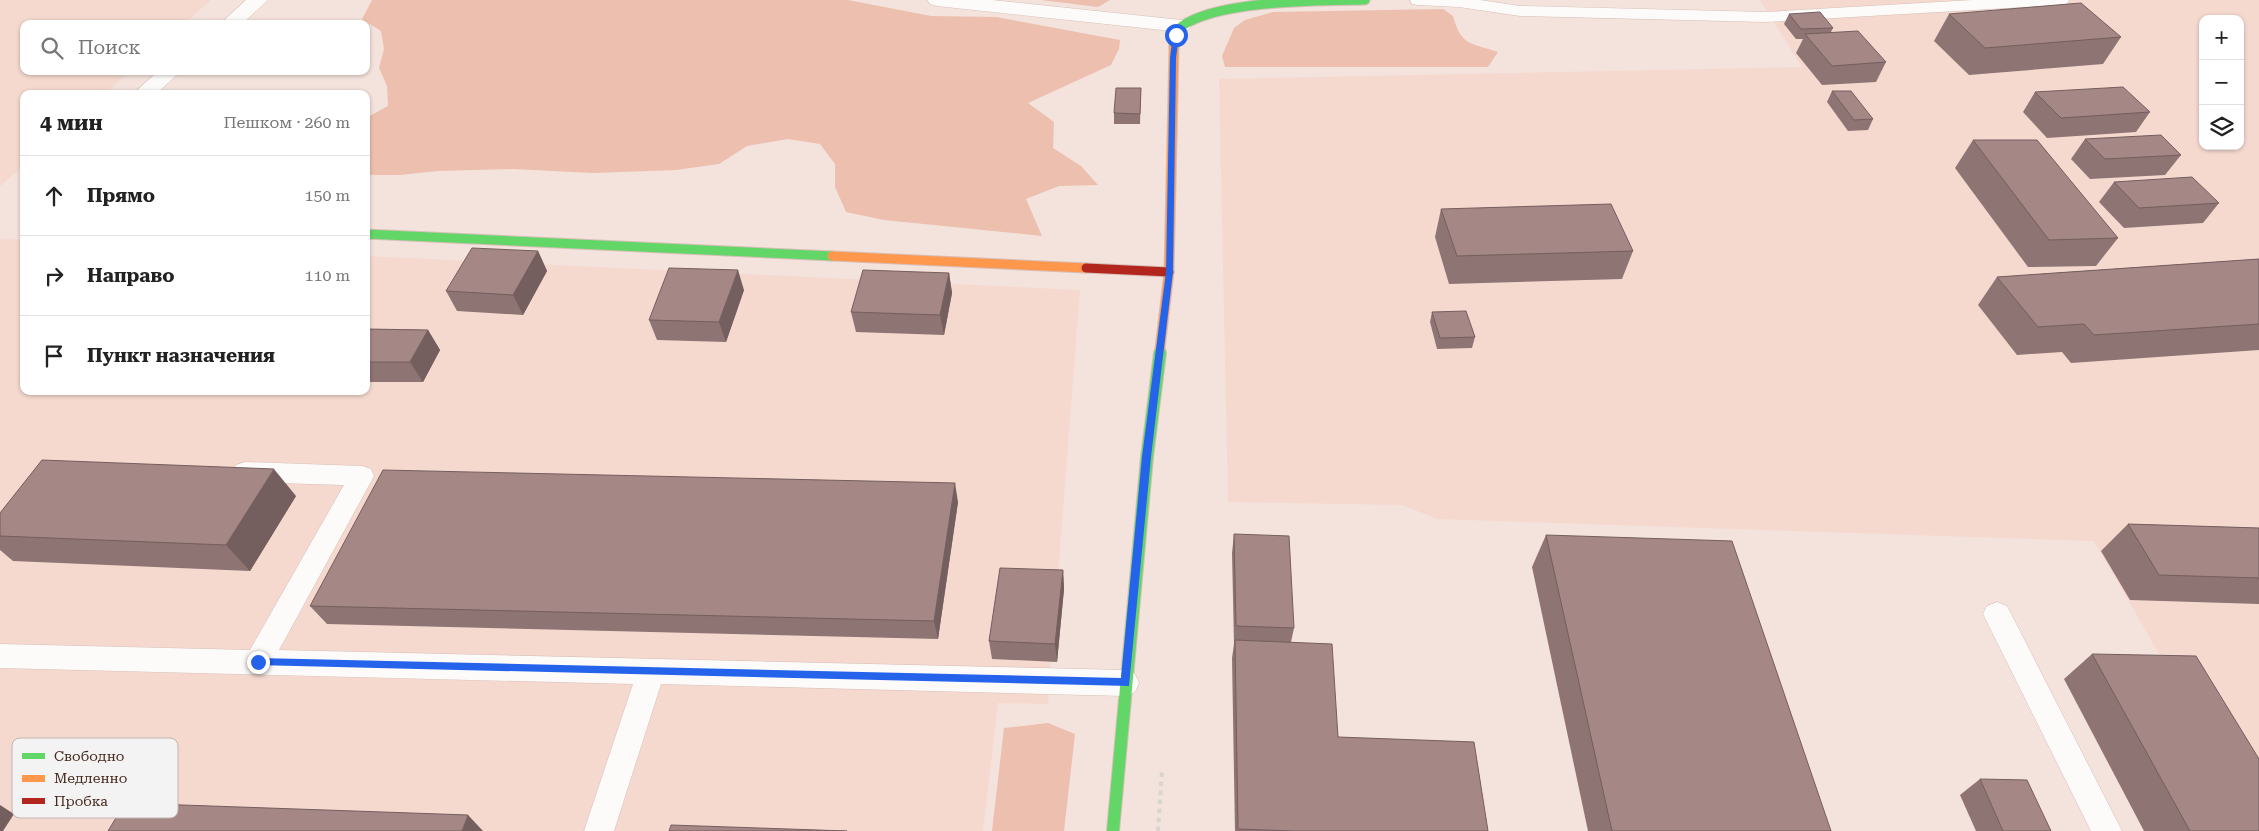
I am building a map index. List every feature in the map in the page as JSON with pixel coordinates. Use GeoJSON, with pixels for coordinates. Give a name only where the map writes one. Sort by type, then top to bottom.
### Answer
{"type":"FeatureCollection","features":[{"type":"Feature","properties":{"kind":"street"},"geometry":{"type":"LineString","coordinates":[[235,20],[258,0]]}},
{"type":"Feature","properties":{"kind":"street"},"geometry":{"type":"LineString","coordinates":[[937,0],[1181,26]]}},
{"type":"Feature","properties":{"kind":"street"},"geometry":{"type":"LineString","coordinates":[[1113,831],[1146,457],[1169,272],[1173,58],[1176,35],[1181,26],[1189,20],[1223,10],[1259,4],[1365,0]]}},
{"type":"Feature","properties":{"kind":"street"},"geometry":{"type":"LineString","coordinates":[[148,90],[166,75]]}},
{"type":"Feature","properties":{"kind":"street"},"geometry":{"type":"LineString","coordinates":[[370,234],[1169,272]]}},
{"type":"Feature","properties":{"kind":"lane"},"geometry":{"type":"LineString","coordinates":[[1418,0],[1459,2],[1520,11],[1765,17],[2061,0]]}},
{"type":"Feature","properties":{"kind":"lane"},"geometry":{"type":"LineString","coordinates":[[227,472],[362,476],[258,662]]}},
{"type":"Feature","properties":{"kind":"lane"},"geometry":{"type":"LineString","coordinates":[[1998,614],[2107,831]]}},
{"type":"Feature","properties":{"kind":"lane"},"geometry":{"type":"LineString","coordinates":[[0,656],[1125,683]]}},
{"type":"Feature","properties":{"kind":"lane"},"geometry":{"type":"LineString","coordinates":[[599,831],[651,672]]}},
{"type":"Feature","properties":{"kind":"path"},"geometry":{"type":"LineString","coordinates":[[1158,831],[1162,763]]}},
{"type":"Feature","properties":{"kind":"shaded area"},"geometry":{"type":"Polygon","coordinates":[[[0,0],[211,0],[188,20],[20,20],[20,75],[126,75],[109,90],[20,90],[20,168],[0,186],[0,0]]]}},
{"type":"Feature","properties":{"kind":"shaded area"},"geometry":{"type":"Polygon","coordinates":[[[372,0],[848,0],[931,16],[996,17],[1120,40],[1119,49],[1111,65],[1028,103],[1054,122],[1053,148],[1081,166],[1098,185],[1059,186],[1026,199],[1042,236],[884,220],[846,212],[835,187],[835,164],[820,144],[788,139],[747,146],[719,164],[676,170],[594,173],[513,169],[370,175],[370,116],[388,106],[387,86],[379,68],[384,49],[381,31],[370,24],[370,20],[362,19],[372,0]]]}},
{"type":"Feature","properties":{"kind":"shaded area"},"geometry":{"type":"Polygon","coordinates":[[[1041,0],[1110,0],[1098,7],[1041,0]]]}},
{"type":"Feature","properties":{"kind":"shaded area"},"geometry":{"type":"Polygon","coordinates":[[[1760,0],[2259,0],[2259,827],[2094,541],[1437,519],[1402,505],[1228,502],[1219,79],[1802,67],[1760,0]]]}},
{"type":"Feature","properties":{"kind":"shaded area"},"geometry":{"type":"Polygon","coordinates":[[[1443,9],[1453,16],[1460,33],[1468,42],[1498,52],[1488,67],[1225,67],[1222,56],[1234,28],[1245,20],[1273,12],[1443,9]]]}},
{"type":"Feature","properties":{"kind":"shaded area"},"geometry":{"type":"Polygon","coordinates":[[[0,239],[20,240],[20,395],[370,395],[370,256],[1080,290],[1057,588],[1064,589],[1057,662],[1051,662],[1048,704],[998,703],[983,831],[0,831],[0,239]]]}},
{"type":"Feature","properties":{"kind":"shaded area"},"geometry":{"type":"Polygon","coordinates":[[[1048,723],[1075,734],[1064,831],[992,831],[1004,728],[1048,723]]]}},
{"type":"Feature","properties":{"kind":"building"},"geometry":{"type":"Polygon","coordinates":[[[2081,3],[2121,37],[1985,48],[1949,14],[2081,3]]]}},
{"type":"Feature","properties":{"kind":"building"},"geometry":{"type":"Polygon","coordinates":[[[1820,12],[1833,28],[1801,29],[1789,14],[1820,12]]]}},
{"type":"Feature","properties":{"kind":"building"},"geometry":{"type":"Polygon","coordinates":[[[1858,31],[1886,62],[1832,66],[1805,34],[1858,31]]]}},
{"type":"Feature","properties":{"kind":"building"},"geometry":{"type":"Polygon","coordinates":[[[2123,87],[2150,112],[2061,118],[2035,92],[2123,87]]]}},
{"type":"Feature","properties":{"kind":"building"},"geometry":{"type":"Polygon","coordinates":[[[1116,88],[1141,88],[1140,114],[1114,113],[1116,88]]]}},
{"type":"Feature","properties":{"kind":"building"},"geometry":{"type":"Polygon","coordinates":[[[1832,91],[1851,91],[1873,119],[1854,120],[1832,91]]]}},
{"type":"Feature","properties":{"kind":"building"},"geometry":{"type":"Polygon","coordinates":[[[2161,135],[2181,155],[2105,159],[2085,139],[2161,135]]]}},
{"type":"Feature","properties":{"kind":"building"},"geometry":{"type":"Polygon","coordinates":[[[1973,140],[2037,140],[2118,238],[2049,240],[1973,140]]]}},
{"type":"Feature","properties":{"kind":"building"},"geometry":{"type":"Polygon","coordinates":[[[2192,177],[2219,203],[2139,208],[2114,182],[2192,177]]]}},
{"type":"Feature","properties":{"kind":"building"},"geometry":{"type":"Polygon","coordinates":[[[1611,204],[1633,251],[1457,256],[1441,209],[1611,204]]]}},
{"type":"Feature","properties":{"kind":"building"},"geometry":{"type":"Polygon","coordinates":[[[472,248],[538,251],[513,295],[446,291],[472,248]]]}},
{"type":"Feature","properties":{"kind":"building"},"geometry":{"type":"Polygon","coordinates":[[[2259,259],[2259,324],[2094,335],[2084,324],[2038,327],[1997,277],[2259,259]]]}},
{"type":"Feature","properties":{"kind":"building"},"geometry":{"type":"Polygon","coordinates":[[[669,268],[738,270],[719,322],[649,320],[669,268]]]}},
{"type":"Feature","properties":{"kind":"building"},"geometry":{"type":"Polygon","coordinates":[[[863,270],[949,273],[940,315],[851,312],[863,270]]]}},
{"type":"Feature","properties":{"kind":"building"},"geometry":{"type":"Polygon","coordinates":[[[1466,311],[1475,337],[1440,338],[1432,312],[1466,311]]]}},
{"type":"Feature","properties":{"kind":"building"},"geometry":{"type":"Polygon","coordinates":[[[370,329],[428,330],[410,362],[370,362],[370,329]]]}},
{"type":"Feature","properties":{"kind":"building"},"geometry":{"type":"Polygon","coordinates":[[[42,460],[274,469],[226,545],[0,536],[0,513],[42,460]]]}},
{"type":"Feature","properties":{"kind":"building"},"geometry":{"type":"Polygon","coordinates":[[[383,470],[955,483],[934,621],[310,606],[383,470]]]}},
{"type":"Feature","properties":{"kind":"building"},"geometry":{"type":"Polygon","coordinates":[[[2128,524],[2259,528],[2259,578],[2159,575],[2128,524]]]}},
{"type":"Feature","properties":{"kind":"building"},"geometry":{"type":"Polygon","coordinates":[[[1234,534],[1289,536],[1294,628],[1236,626],[1234,534]]]}},
{"type":"Feature","properties":{"kind":"building"},"geometry":{"type":"Polygon","coordinates":[[[1546,535],[1732,541],[1831,831],[1612,831],[1546,535]]]}},
{"type":"Feature","properties":{"kind":"building"},"geometry":{"type":"Polygon","coordinates":[[[1000,568],[1063,570],[1055,644],[989,641],[1000,568]]]}},
{"type":"Feature","properties":{"kind":"building"},"geometry":{"type":"Polygon","coordinates":[[[1235,640],[1332,644],[1338,737],[1474,742],[1488,831],[1293,831],[1238,829],[1235,640]]]}},
{"type":"Feature","properties":{"kind":"building"},"geometry":{"type":"Polygon","coordinates":[[[2092,654],[2196,656],[2259,759],[2259,831],[2190,831],[2092,654]]]}},
{"type":"Feature","properties":{"kind":"building"},"geometry":{"type":"Polygon","coordinates":[[[1980,779],[2027,780],[2051,831],[2003,831],[1980,779]]]}},
{"type":"Feature","properties":{"kind":"building"},"geometry":{"type":"Polygon","coordinates":[[[178,805],[468,815],[462,831],[108,831],[116,818],[178,818],[178,805]]]}},
{"type":"Feature","properties":{"kind":"building"},"geometry":{"type":"Polygon","coordinates":[[[671,825],[847,831],[669,831],[671,825]]]}},
{"type":"Feature","properties":{"kind":"traffic: fast"},"geometry":{"type":"LineString","coordinates":[[1174,47],[1177,33],[1182,26],[1198,17],[1219,11],[1269,4],[1365,0]]}},
{"type":"Feature","properties":{"kind":"traffic: fast"},"geometry":{"type":"LineString","coordinates":[[370,234],[832,256]]}},
{"type":"Feature","properties":{"kind":"traffic: fast"},"geometry":{"type":"LineString","coordinates":[[1113,831],[1147,457],[1160,349]]}},
{"type":"Feature","properties":{"kind":"traffic: slow"},"geometry":{"type":"LineString","coordinates":[[1160,349],[1169,272],[1174,47]]}},
{"type":"Feature","properties":{"kind":"traffic: slow"},"geometry":{"type":"LineString","coordinates":[[832,256],[1086,268]]}},
{"type":"Feature","properties":{"kind":"traffic: jam"},"geometry":{"type":"LineString","coordinates":[[1086,268],[1169,272]]}},
{"type":"Feature","properties":{"kind":"route"},"geometry":{"type":"LineString","coordinates":[[258,662],[1125,683],[1146,457],[1169,272],[1173,58],[1176,35]]}}]}
